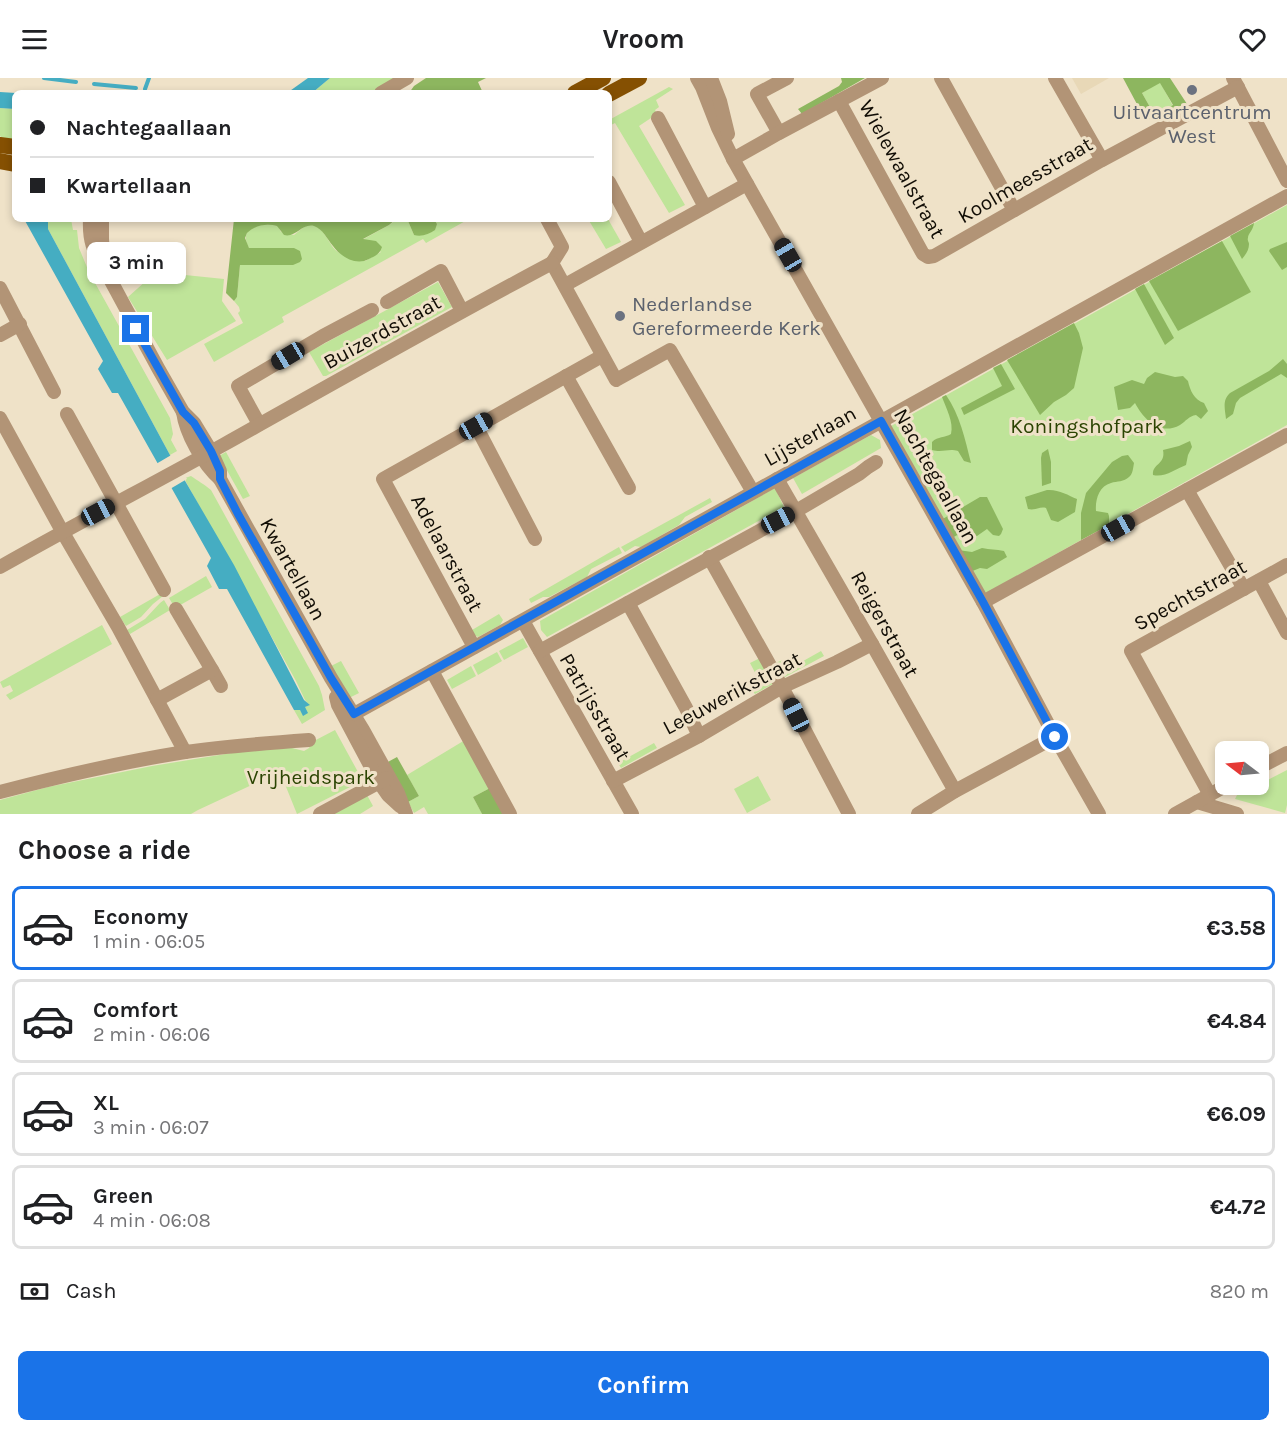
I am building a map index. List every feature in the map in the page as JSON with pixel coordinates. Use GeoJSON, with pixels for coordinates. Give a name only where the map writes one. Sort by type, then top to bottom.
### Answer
{"type":"FeatureCollection","features":[{"type":"Feature","properties":{"kind":"main road"},"geometry":{"type":"LineString","coordinates":[[581,90],[603,78]]}},
{"type":"Feature","properties":{"kind":"main road"},"geometry":{"type":"LineString","coordinates":[[612,92],[639,78]]}},
{"type":"Feature","properties":{"kind":"street"},"geometry":{"type":"LineString","coordinates":[[389,90],[407,78]]}},
{"type":"Feature","properties":{"kind":"street","name":"Nachtegaallaan"},"geometry":{"type":"LineString","coordinates":[[697,78],[733,159],[983,602],[1099,814]]}},
{"type":"Feature","properties":{"kind":"street","name":"Nachtegaallaan"},"geometry":{"type":"LineString","coordinates":[[711,78],[720,101],[733,159]]}},
{"type":"Feature","properties":{"kind":"street"},"geometry":{"type":"LineString","coordinates":[[779,133],[757,94],[787,78]]}},
{"type":"Feature","properties":{"kind":"street"},"geometry":{"type":"LineString","coordinates":[[733,159],[882,78]]}},
{"type":"Feature","properties":{"kind":"street"},"geometry":{"type":"LineString","coordinates":[[941,78],[1014,210]]}},
{"type":"Feature","properties":{"kind":"street"},"geometry":{"type":"LineString","coordinates":[[1055,78],[1102,160]]}},
{"type":"Feature","properties":{"kind":"street"},"geometry":{"type":"LineString","coordinates":[[1235,83],[1287,181]]}},
{"type":"Feature","properties":{"kind":"street","name":"Koolmeesstraat"},"geometry":{"type":"LineString","coordinates":[[928,257],[934,256],[1235,83]]}},
{"type":"Feature","properties":{"kind":"street","name":"Wielewaalstraat"},"geometry":{"type":"LineString","coordinates":[[839,101],[923,254],[928,257]]}},
{"type":"Feature","properties":{"kind":"street"},"geometry":{"type":"LineString","coordinates":[[658,118],[705,207]]}},
{"type":"Feature","properties":{"kind":"street"},"geometry":{"type":"LineString","coordinates":[[565,285],[747,184]]}},
{"type":"Feature","properties":{"kind":"street"},"geometry":{"type":"LineString","coordinates":[[612,188],[641,242]]}},
{"type":"Feature","properties":{"kind":"street","name":"Lijsterlaan"},"geometry":{"type":"LineString","coordinates":[[354,714],[1287,196]]}},
{"type":"Feature","properties":{"kind":"street","name":"Kwartellaan"},"geometry":{"type":"LineString","coordinates":[[90,222],[90,239],[95,254],[183,412],[194,423],[206,453],[220,471],[220,479],[331,678],[354,714],[384,779],[388,795],[405,811]]}},
{"type":"Feature","properties":{"kind":"street","name":"Kwartellaan"},"geometry":{"type":"LineString","coordinates":[[102,222],[104,268]]}},
{"type":"Feature","properties":{"kind":"street"},"geometry":{"type":"LineString","coordinates":[[549,222],[562,247],[552,263],[616,380],[670,350],[753,492]]}},
{"type":"Feature","properties":{"kind":"street","name":"Buizerdstraat"},"geometry":{"type":"LineString","coordinates":[[0,567],[552,263]]}},
{"type":"Feature","properties":{"kind":"street","name":"Buizerdstraat"},"geometry":{"type":"LineString","coordinates":[[387,302],[441,271],[462,311]]}},
{"type":"Feature","properties":{"kind":"street"},"geometry":{"type":"LineString","coordinates":[[0,288],[54,392]]}},
{"type":"Feature","properties":{"kind":"street","name":"Buizerdstraat"},"geometry":{"type":"LineString","coordinates":[[259,424],[238,386],[372,310]]}},
{"type":"Feature","properties":{"kind":"street"},"geometry":{"type":"LineString","coordinates":[[0,335],[20,324]]}},
{"type":"Feature","properties":{"kind":"street"},"geometry":{"type":"LineString","coordinates":[[535,539],[476,426],[602,356]]}},
{"type":"Feature","properties":{"kind":"street"},"geometry":{"type":"LineString","coordinates":[[566,376],[629,488]]}},
{"type":"Feature","properties":{"kind":"street"},"geometry":{"type":"LineString","coordinates":[[67,414],[164,590]]}},
{"type":"Feature","properties":{"kind":"street"},"geometry":{"type":"LineString","coordinates":[[0,418],[118,627],[185,752]]}},
{"type":"Feature","properties":{"kind":"street","name":"Adelaarstraat"},"geometry":{"type":"LineString","coordinates":[[474,647],[383,479],[476,426]]}},
{"type":"Feature","properties":{"kind":"street"},"geometry":{"type":"LineString","coordinates":[[983,602],[1287,435]]}},
{"type":"Feature","properties":{"kind":"street"},"geometry":{"type":"LineString","coordinates":[[540,651],[796,511],[876,462]]}},
{"type":"Feature","properties":{"kind":"street","name":"Reigerstraat"},"geometry":{"type":"LineString","coordinates":[[777,479],[955,791]]}},
{"type":"Feature","properties":{"kind":"street"},"geometry":{"type":"LineString","coordinates":[[1187,490],[1244,589]]}},
{"type":"Feature","properties":{"kind":"street"},"geometry":{"type":"LineString","coordinates":[[709,557],[782,687],[849,814]]}},
{"type":"Feature","properties":{"kind":"street","name":"Spechtstraat"},"geometry":{"type":"LineString","coordinates":[[1210,795],[1131,651],[1287,565]]}},
{"type":"Feature","properties":{"kind":"street"},"geometry":{"type":"LineString","coordinates":[[1258,581],[1287,633]]}},
{"type":"Feature","properties":{"kind":"street"},"geometry":{"type":"LineString","coordinates":[[628,603],[699,736]]}},
{"type":"Feature","properties":{"kind":"street"},"geometry":{"type":"LineString","coordinates":[[176,609],[220,686]]}},
{"type":"Feature","properties":{"kind":"street","name":"Patrijsstraat"},"geometry":{"type":"LineString","coordinates":[[523,621],[632,814]]}},
{"type":"Feature","properties":{"kind":"street","name":"Leeuwerikstraat"},"geometry":{"type":"LineString","coordinates":[[613,781],[699,736],[782,687],[872,644]]}},
{"type":"Feature","properties":{"kind":"street"},"geometry":{"type":"LineString","coordinates":[[157,700],[212,670]]}},
{"type":"Feature","properties":{"kind":"street"},"geometry":{"type":"LineString","coordinates":[[432,671],[510,814]]}},
{"type":"Feature","properties":{"kind":"street","name":"Kwartellaan"},"geometry":{"type":"LineString","coordinates":[[331,678],[338,705],[384,779]]}},
{"type":"Feature","properties":{"kind":"street"},"geometry":{"type":"LineString","coordinates":[[918,814],[955,791],[1055,737]]}},
{"type":"Feature","properties":{"kind":"street"},"geometry":{"type":"LineString","coordinates":[[0,792],[68,775],[185,752],[247,744],[309,740]]}},
{"type":"Feature","properties":{"kind":"street"},"geometry":{"type":"LineString","coordinates":[[1269,762],[1287,753]]}},
{"type":"Feature","properties":{"kind":"street"},"geometry":{"type":"LineString","coordinates":[[320,814],[384,779]]}},
{"type":"Feature","properties":{"kind":"street"},"geometry":{"type":"LineString","coordinates":[[1176,814],[1215,792]]}},
{"type":"Feature","properties":{"kind":"street"},"geometry":{"type":"LineString","coordinates":[[1197,802],[1237,814]]}},
{"type":"Feature","properties":{"kind":"shaded area"},"geometry":{"type":"Polygon","coordinates":[[[1072,78],[1109,78],[1081,94],[1072,78]]]}},
{"type":"Feature","properties":{"kind":"green space"},"geometry":{"type":"Polygon","coordinates":[[[330,78],[397,78],[377,90],[316,90],[330,78]]]}},
{"type":"Feature","properties":{"kind":"green space"},"geometry":{"type":"Polygon","coordinates":[[[426,78],[486,78],[478,82],[482,90],[411,90],[426,78]]]}},
{"type":"Feature","properties":{"kind":"green space"},"geometry":{"type":"Polygon","coordinates":[[[841,78],[865,78],[802,114],[798,109],[839,86],[842,82],[841,78]]]}},
{"type":"Feature","properties":{"kind":"green space"},"geometry":{"type":"Polygon","coordinates":[[[1123,78],[1170,78],[1187,104],[1173,112],[1170,107],[1173,105],[1160,83],[1142,93],[1155,116],[1146,121],[1123,78]]]}},
{"type":"Feature","properties":{"kind":"green space"},"geometry":{"type":"Polygon","coordinates":[[[1160,82],[1173,106],[1155,116],[1142,93],[1160,82]]]}},
{"type":"Feature","properties":{"kind":"green space"},"geometry":{"type":"Polygon","coordinates":[[[669,87],[673,89],[656,100],[659,107],[655,110],[657,114],[639,126],[685,205],[669,213],[615,123],[612,124],[612,118],[669,87]]]}},
{"type":"Feature","properties":{"kind":"green space"},"geometry":{"type":"Polygon","coordinates":[[[0,108],[12,109],[12,142],[0,136],[0,108]]]}},
{"type":"Feature","properties":{"kind":"green space","name":"Koningshofpark"},"geometry":{"type":"Polygon","coordinates":[[[1287,205],[1287,425],[982,594],[891,426],[1287,205]]]}},
{"type":"Feature","properties":{"kind":"green space"},"geometry":{"type":"Polygon","coordinates":[[[48,222],[72,222],[73,230],[77,230],[79,248],[89,272],[170,418],[173,434],[171,440],[177,451],[170,455],[48,229],[48,222]]]}},
{"type":"Feature","properties":{"kind":"green space"},"geometry":{"type":"Polygon","coordinates":[[[234,222],[393,222],[363,239],[376,241],[382,247],[375,256],[364,261],[354,261],[340,254],[314,226],[284,235],[277,226],[257,226],[247,233],[245,238],[249,248],[294,248],[300,251],[302,259],[293,265],[240,265],[237,297],[234,301],[226,293],[234,222]]]}},
{"type":"Feature","properties":{"kind":"green space"},"geometry":{"type":"Polygon","coordinates":[[[393,222],[408,222],[414,235],[437,224],[436,222],[464,222],[426,243],[423,239],[282,317],[284,322],[214,362],[204,344],[243,323],[238,313],[239,307],[234,301],[237,297],[240,265],[293,265],[294,248],[249,248],[246,235],[249,231],[259,226],[272,225],[278,226],[281,232],[294,235],[306,226],[312,225],[321,230],[338,252],[365,261],[381,252],[362,240],[393,222]]]}},
{"type":"Feature","properties":{"kind":"green space"},"geometry":{"type":"Polygon","coordinates":[[[408,222],[436,222],[437,224],[435,230],[425,235],[414,235],[408,222]]]}},
{"type":"Feature","properties":{"kind":"green space"},"geometry":{"type":"Polygon","coordinates":[[[590,222],[610,222],[621,242],[606,249],[590,222]]]}},
{"type":"Feature","properties":{"kind":"green space"},"geometry":{"type":"Polygon","coordinates":[[[1254,223],[1248,236],[1248,250],[1242,259],[1230,236],[1254,223]]]}},
{"type":"Feature","properties":{"kind":"green space"},"geometry":{"type":"Polygon","coordinates":[[[1222,241],[1251,292],[1178,331],[1149,281],[1222,241]]]}},
{"type":"Feature","properties":{"kind":"green space"},"geometry":{"type":"Polygon","coordinates":[[[1287,242],[1287,267],[1282,270],[1269,251],[1287,242]]]}},
{"type":"Feature","properties":{"kind":"green space"},"geometry":{"type":"Polygon","coordinates":[[[156,272],[224,279],[222,301],[236,321],[167,360],[128,297],[156,272]]]}},
{"type":"Feature","properties":{"kind":"green space"},"geometry":{"type":"Polygon","coordinates":[[[438,282],[452,307],[323,376],[309,352],[438,282]]]}},
{"type":"Feature","properties":{"kind":"green space"},"geometry":{"type":"Polygon","coordinates":[[[1144,284],[1174,338],[1165,345],[1135,289],[1144,284]]]}},
{"type":"Feature","properties":{"kind":"green space"},"geometry":{"type":"Polygon","coordinates":[[[1074,323],[1083,348],[1074,388],[1040,415],[1007,360],[1074,323]]]}},
{"type":"Feature","properties":{"kind":"green space"},"geometry":{"type":"Polygon","coordinates":[[[1283,359],[1287,364],[1287,378],[1281,374],[1240,398],[1233,414],[1226,419],[1227,396],[1269,371],[1283,359]]]}},
{"type":"Feature","properties":{"kind":"green space"},"geometry":{"type":"Polygon","coordinates":[[[1001,364],[1015,389],[964,415],[961,408],[1002,386],[993,368],[1001,364]]]}},
{"type":"Feature","properties":{"kind":"green space"},"geometry":{"type":"Polygon","coordinates":[[[1155,372],[1175,377],[1183,376],[1188,381],[1193,394],[1204,403],[1208,411],[1201,419],[1196,415],[1180,425],[1166,429],[1153,425],[1135,403],[1130,408],[1118,410],[1114,387],[1132,380],[1144,384],[1147,378],[1155,372]]]}},
{"type":"Feature","properties":{"kind":"green space"},"geometry":{"type":"Polygon","coordinates":[[[946,395],[958,419],[971,463],[964,461],[958,451],[932,450],[932,442],[951,434],[951,420],[942,397],[946,395]]]}},
{"type":"Feature","properties":{"kind":"green space"},"geometry":{"type":"Polygon","coordinates":[[[871,435],[880,440],[881,448],[802,494],[793,478],[871,435]]]}},
{"type":"Feature","properties":{"kind":"green space"},"geometry":{"type":"Polygon","coordinates":[[[1190,441],[1192,447],[1186,465],[1166,474],[1153,475],[1153,471],[1163,459],[1163,450],[1190,441]]]}},
{"type":"Feature","properties":{"kind":"green space"},"geometry":{"type":"Polygon","coordinates":[[[1048,449],[1051,462],[1051,483],[1042,486],[1041,458],[1042,453],[1048,449]]]}},
{"type":"Feature","properties":{"kind":"green space"},"geometry":{"type":"Polygon","coordinates":[[[226,452],[250,496],[243,499],[219,456],[226,452]]]}},
{"type":"Feature","properties":{"kind":"green space"},"geometry":{"type":"Polygon","coordinates":[[[1128,455],[1134,463],[1130,476],[1125,480],[1103,487],[1097,498],[1096,511],[1108,513],[1109,525],[1081,540],[1081,513],[1086,493],[1112,462],[1128,455]]]}},
{"type":"Feature","properties":{"kind":"green space"},"geometry":{"type":"Polygon","coordinates":[[[191,476],[211,490],[319,686],[325,710],[302,724],[294,710],[300,710],[303,715],[305,707],[309,705],[186,482],[185,478],[191,476]]]}},
{"type":"Feature","properties":{"kind":"green space"},"geometry":{"type":"Polygon","coordinates":[[[775,488],[784,507],[547,637],[541,630],[540,621],[775,488]]]}},
{"type":"Feature","properties":{"kind":"green space"},"geometry":{"type":"Polygon","coordinates":[[[1047,490],[1059,491],[1077,499],[1075,512],[1058,522],[1051,520],[1046,508],[1028,509],[1025,497],[1047,490]]]}},
{"type":"Feature","properties":{"kind":"green space"},"geometry":{"type":"Polygon","coordinates":[[[980,497],[987,497],[1003,529],[1001,534],[993,535],[987,529],[977,536],[968,529],[952,538],[941,520],[980,497]]]}},
{"type":"Feature","properties":{"kind":"green space"},"geometry":{"type":"Polygon","coordinates":[[[710,498],[712,502],[641,547],[635,546],[625,552],[621,547],[710,498]]]}},
{"type":"Feature","properties":{"kind":"green space"},"geometry":{"type":"Polygon","coordinates":[[[619,547],[622,553],[591,569],[587,577],[549,597],[543,597],[531,603],[529,599],[619,547]]]}},
{"type":"Feature","properties":{"kind":"green space"},"geometry":{"type":"Polygon","coordinates":[[[982,548],[1004,551],[1007,557],[987,569],[980,568],[970,572],[958,550],[972,552],[982,548]]]}},
{"type":"Feature","properties":{"kind":"green space"},"geometry":{"type":"Polygon","coordinates":[[[206,576],[212,587],[175,608],[169,598],[206,576]]]}},
{"type":"Feature","properties":{"kind":"green space"},"geometry":{"type":"Polygon","coordinates":[[[162,593],[163,596],[141,617],[126,626],[120,617],[162,593]]]}},
{"type":"Feature","properties":{"kind":"green space"},"geometry":{"type":"Polygon","coordinates":[[[164,600],[170,610],[130,634],[127,630],[145,619],[164,600]]]}},
{"type":"Feature","properties":{"kind":"green space"},"geometry":{"type":"Polygon","coordinates":[[[499,614],[503,620],[500,625],[478,637],[474,635],[472,630],[499,614]]]}},
{"type":"Feature","properties":{"kind":"green space"},"geometry":{"type":"Polygon","coordinates":[[[102,625],[112,644],[10,700],[6,695],[13,691],[10,685],[3,688],[0,682],[102,625]]]}},
{"type":"Feature","properties":{"kind":"green space"},"geometry":{"type":"Polygon","coordinates":[[[523,638],[528,647],[504,660],[499,651],[523,638]]]}},
{"type":"Feature","properties":{"kind":"green space"},"geometry":{"type":"Polygon","coordinates":[[[821,651],[824,656],[785,677],[775,663],[783,660],[789,669],[821,651]]]}},
{"type":"Feature","properties":{"kind":"green space"},"geometry":{"type":"Polygon","coordinates":[[[497,652],[502,661],[478,675],[473,665],[497,652]]]}},
{"type":"Feature","properties":{"kind":"green space"},"geometry":{"type":"Polygon","coordinates":[[[760,658],[773,684],[755,694],[753,692],[762,686],[750,663],[760,658]]]}},
{"type":"Feature","properties":{"kind":"green space"},"geometry":{"type":"Polygon","coordinates":[[[341,661],[359,693],[349,698],[331,666],[341,661]]]}},
{"type":"Feature","properties":{"kind":"green space"},"geometry":{"type":"Polygon","coordinates":[[[471,666],[476,676],[452,689],[447,680],[471,666]]]}},
{"type":"Feature","properties":{"kind":"green space","name":"Vrijheidspark"},"geometry":{"type":"Polygon","coordinates":[[[335,730],[358,772],[357,779],[354,785],[297,814],[280,772],[191,814],[0,814],[0,800],[48,787],[152,766],[244,751],[288,747],[304,751],[312,742],[335,730]]]}},
{"type":"Feature","properties":{"kind":"green space"},"geometry":{"type":"Polygon","coordinates":[[[465,740],[490,788],[473,797],[482,814],[428,814],[424,807],[414,813],[408,802],[419,796],[407,775],[465,740]]]}},
{"type":"Feature","properties":{"kind":"green space"},"geometry":{"type":"Polygon","coordinates":[[[654,743],[657,748],[621,768],[618,763],[654,743]]]}},
{"type":"Feature","properties":{"kind":"green space"},"geometry":{"type":"Polygon","coordinates":[[[397,757],[419,796],[408,802],[386,763],[397,757]]]}},
{"type":"Feature","properties":{"kind":"green space"},"geometry":{"type":"Polygon","coordinates":[[[1287,770],[1285,813],[1235,799],[1237,795],[1269,795],[1269,779],[1287,770]]]}},
{"type":"Feature","properties":{"kind":"green space"},"geometry":{"type":"Polygon","coordinates":[[[758,776],[771,800],[747,813],[734,789],[758,776]]]}},
{"type":"Feature","properties":{"kind":"green space"},"geometry":{"type":"Polygon","coordinates":[[[490,788],[505,814],[482,814],[473,797],[490,788]]]}},
{"type":"Feature","properties":{"kind":"green space"},"geometry":{"type":"Polygon","coordinates":[[[367,795],[373,806],[360,814],[334,814],[367,795]]]}},
{"type":"Feature","properties":{"kind":"water"},"geometry":{"type":"Polygon","coordinates":[[[308,78],[330,78],[316,90],[291,90],[308,78]]]}},
{"type":"Feature","properties":{"kind":"water"},"geometry":{"type":"Polygon","coordinates":[[[0,92],[12,93],[12,109],[0,108],[0,92]]]}},
{"type":"Feature","properties":{"kind":"water"},"geometry":{"type":"Polygon","coordinates":[[[26,222],[48,222],[48,229],[170,455],[234,565],[304,700],[310,705],[305,707],[308,713],[303,716],[300,710],[294,710],[227,589],[219,589],[207,566],[211,558],[118,393],[112,393],[98,369],[103,361],[26,222]]]}},
{"type":"Feature","properties":{"kind":"pier"},"geometry":{"type":"Polygon","coordinates":[[[173,454],[187,479],[170,489],[156,464],[173,454]]]}},
{"type":"Feature","properties":{"kind":"waterway"},"geometry":{"type":"LineString","coordinates":[[44,78],[76,82]]}},
{"type":"Feature","properties":{"kind":"waterway"},"geometry":{"type":"LineString","coordinates":[[145,89],[149,78]]}},
{"type":"Feature","properties":{"kind":"waterway"},"geometry":{"type":"LineString","coordinates":[[94,84],[136,88]]}},
{"type":"Feature","properties":{"kind":"place","name":"Uitvaartcentrum West"},"geometry":{"type":"Point","coordinates":[1192,90]}},
{"type":"Feature","properties":{"kind":"place","name":"Nederlandse Gereformeerde Kerk"},"geometry":{"type":"Point","coordinates":[620,316]}},
{"type":"Feature","properties":{"kind":"route"},"geometry":{"type":"LineString","coordinates":[[136,329],[183,412],[194,423],[211,451],[220,471],[220,479],[238,514],[331,678],[354,714],[881,421],[983,602],[1055,737]]}}]}
